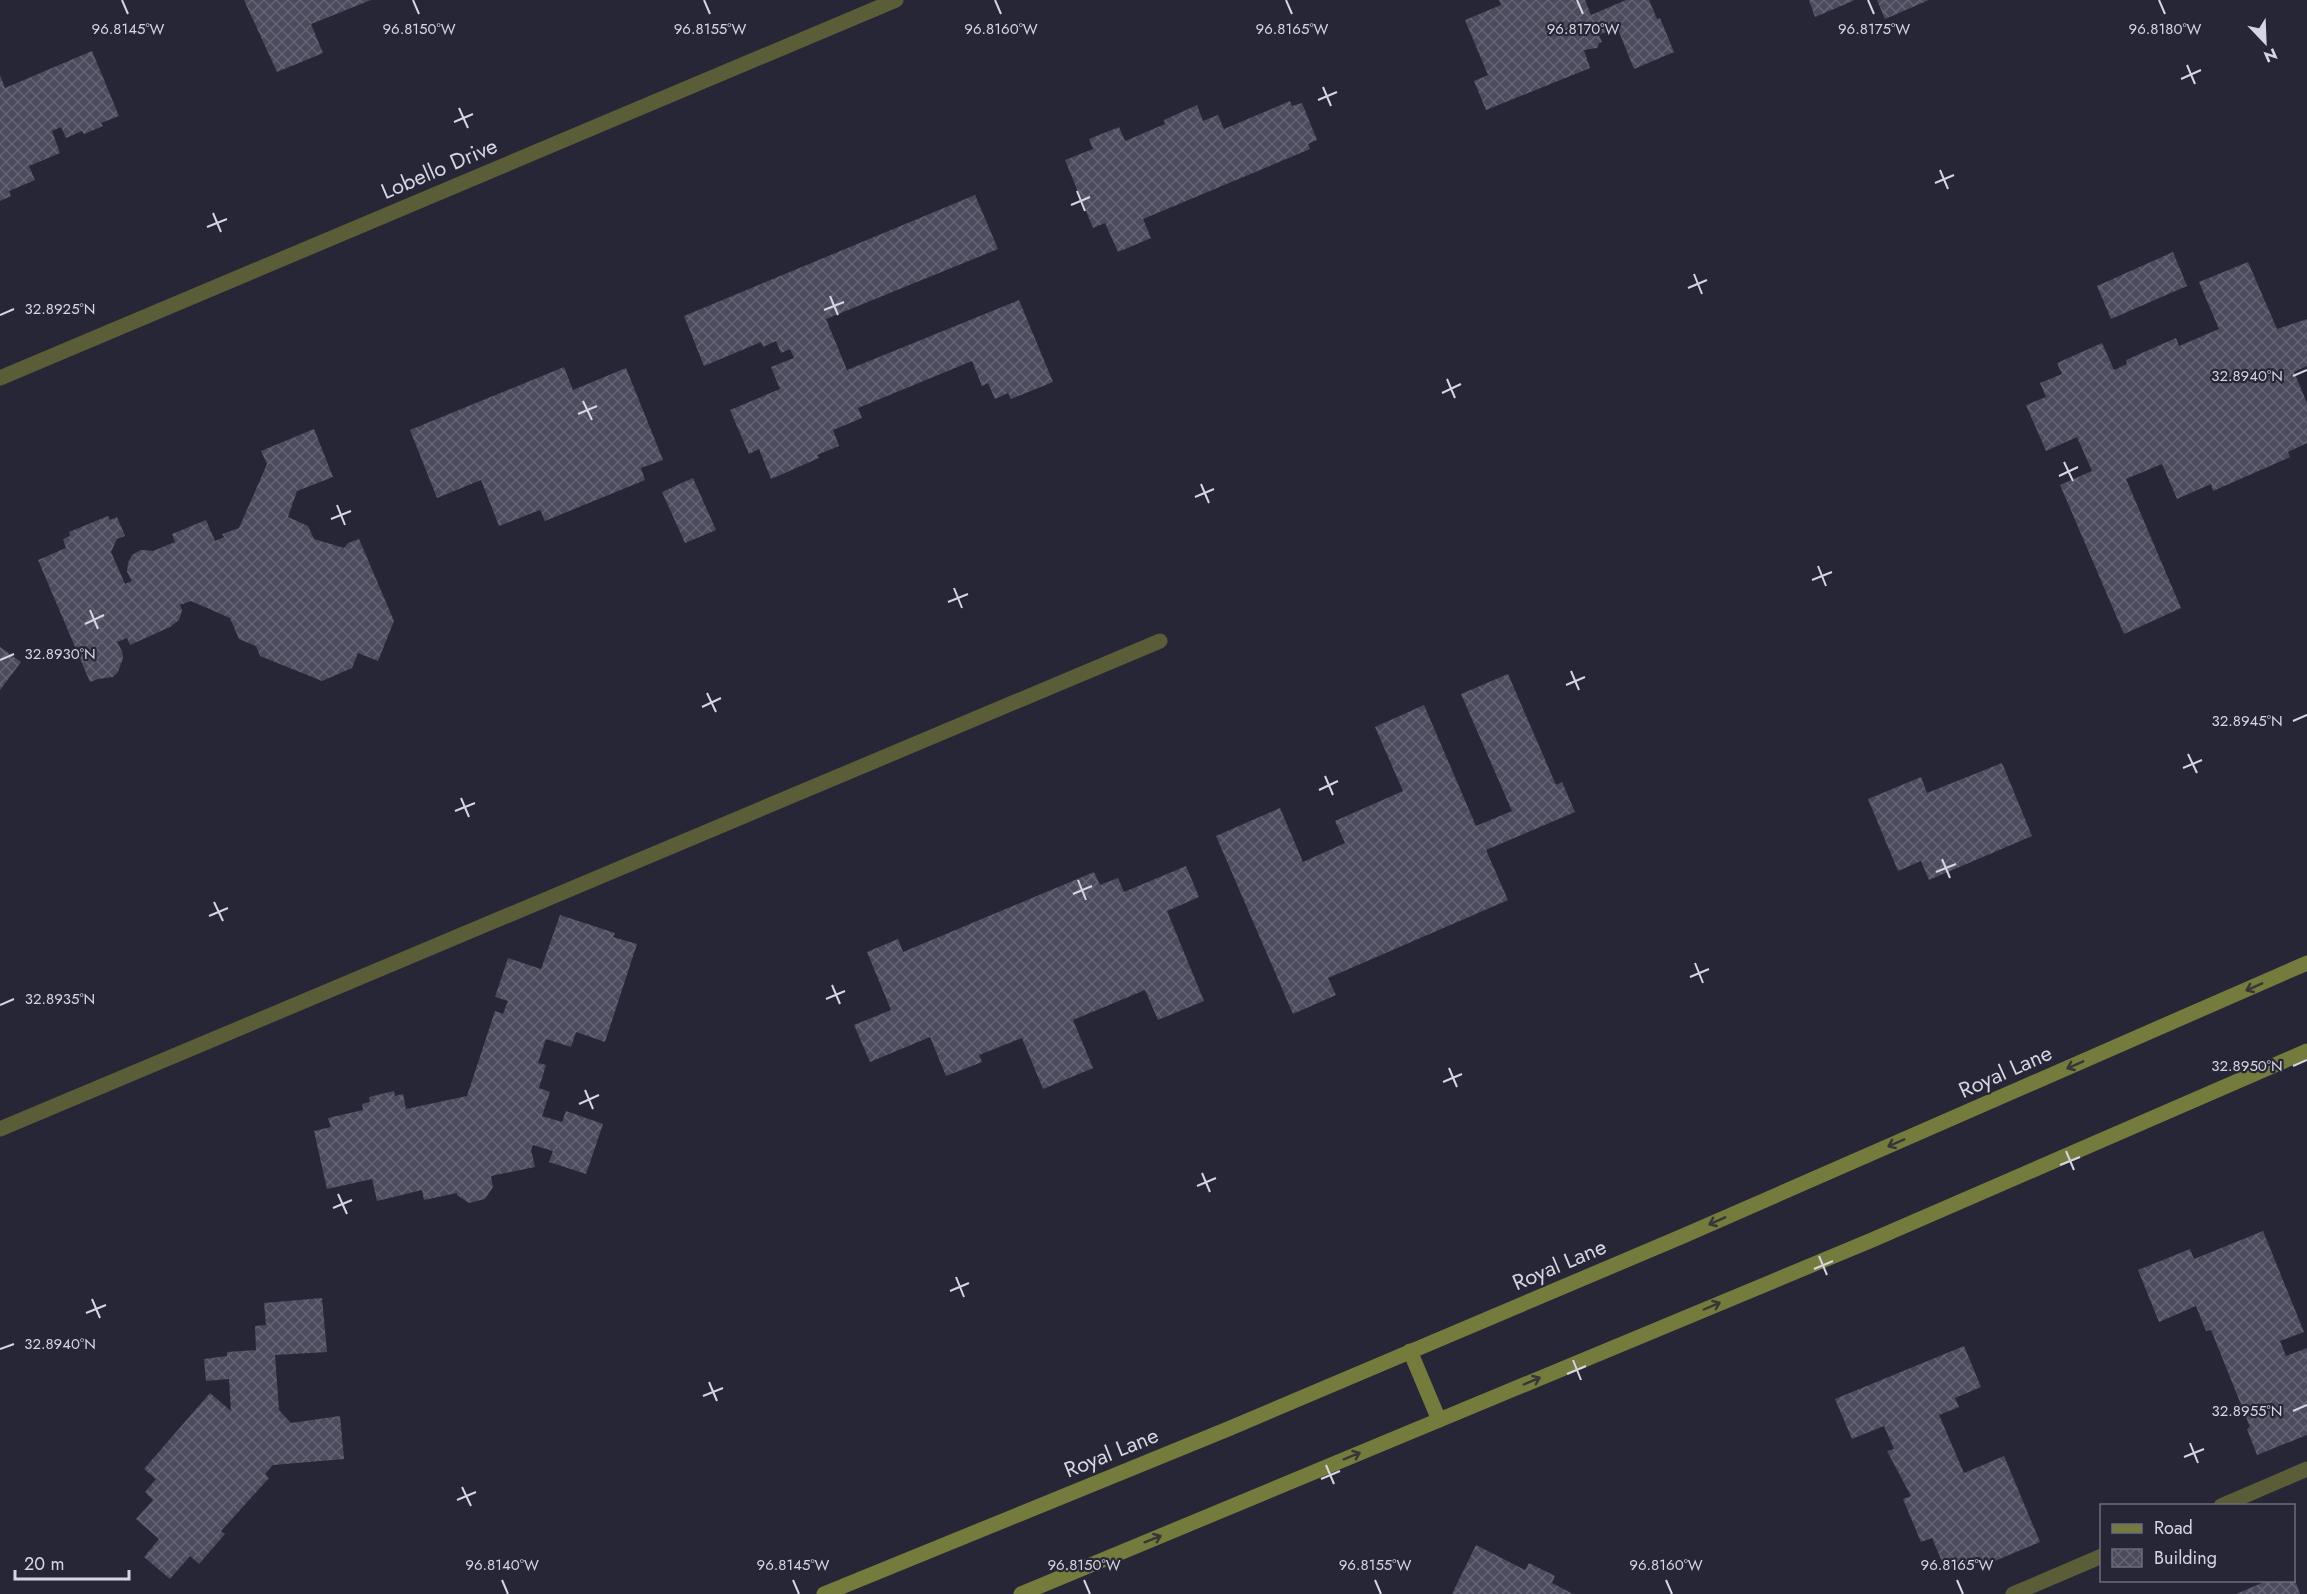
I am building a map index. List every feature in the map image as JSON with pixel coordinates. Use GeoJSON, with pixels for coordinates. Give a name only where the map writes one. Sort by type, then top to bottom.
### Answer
{"type":"FeatureCollection","features":[{"type":"Feature","properties":{"kind":"main road","name":"Royal Lane"},"geometry":{"type":"LineString","coordinates":[[824,1594],[1217,1433],[1683,1236],[2307,963]]}},
{"type":"Feature","properties":{"kind":"main road"},"geometry":{"type":"LineString","coordinates":[[1021,1594],[1872,1240],[2307,1051]]}},
{"type":"Feature","properties":{"kind":"main road"},"geometry":{"type":"LineString","coordinates":[[1410,1351],[1439,1420]]}},
{"type":"Feature","properties":{"kind":"street","name":"Lobello Drive"},"geometry":{"type":"LineString","coordinates":[[0,378],[896,0]]}},
{"type":"Feature","properties":{"kind":"street"},"geometry":{"type":"LineString","coordinates":[[0,1129],[1160,641]]}},
{"type":"Feature","properties":{"kind":"street"},"geometry":{"type":"LineString","coordinates":[[2226,1504],[2307,1469]]}},
{"type":"Feature","properties":{"kind":"street"},"geometry":{"type":"LineString","coordinates":[[2013,1594],[2100,1557]]}},
{"type":"Feature","properties":{"kind":"building"},"geometry":{"type":"Polygon","coordinates":[[[244,0],[371,0],[311,24],[323,53],[277,72],[244,0]]]}},
{"type":"Feature","properties":{"kind":"building"},"geometry":{"type":"Polygon","coordinates":[[[1499,0],[1585,0],[1591,15],[1626,0],[1649,0],[1657,19],[1660,18],[1674,52],[1634,69],[1617,27],[1599,35],[1602,42],[1597,48],[1584,50],[1590,68],[1486,110],[1474,81],[1488,75],[1465,20],[1501,5],[1499,0]]]}},
{"type":"Feature","properties":{"kind":"building"},"geometry":{"type":"Polygon","coordinates":[[[1809,0],[1855,0],[1815,17],[1809,0]]]}},
{"type":"Feature","properties":{"kind":"building"},"geometry":{"type":"Polygon","coordinates":[[[1877,0],[1929,0],[1885,19],[1877,0]]]}},
{"type":"Feature","properties":{"kind":"building"},"geometry":{"type":"Polygon","coordinates":[[[92,51],[119,116],[101,123],[103,126],[84,134],[82,131],[66,138],[61,127],[52,131],[60,153],[29,166],[35,180],[9,191],[11,196],[0,201],[0,75],[5,88],[92,51]]]}},
{"type":"Feature","properties":{"kind":"building"},"geometry":{"type":"Polygon","coordinates":[[[1290,101],[1292,106],[1302,103],[1317,140],[1308,144],[1310,149],[1143,219],[1151,238],[1118,252],[1105,223],[1093,228],[1065,160],[1093,149],[1089,139],[1119,127],[1125,141],[1165,124],[1164,120],[1197,105],[1203,121],[1218,115],[1224,129],[1290,101]]]}},
{"type":"Feature","properties":{"kind":"building"},"geometry":{"type":"Polygon","coordinates":[[[975,195],[998,249],[826,319],[847,370],[1019,300],[1053,382],[1011,399],[1008,393],[995,399],[988,383],[982,386],[972,361],[858,408],[862,418],[833,430],[839,446],[817,455],[819,458],[771,479],[759,449],[749,454],[730,410],[780,389],[771,367],[794,358],[790,349],[781,353],[776,341],[763,347],[761,342],[704,366],[684,316],[975,195]]]}},
{"type":"Feature","properties":{"kind":"building"},"geometry":{"type":"Polygon","coordinates":[[[2173,252],[2187,286],[2111,319],[2097,286],[2173,252]]]}},
{"type":"Feature","properties":{"kind":"building"},"geometry":{"type":"Polygon","coordinates":[[[2248,262],[2277,329],[2307,319],[2307,366],[2294,372],[2307,403],[2307,443],[2288,452],[2290,457],[2213,491],[2211,484],[2177,499],[2162,464],[2126,479],[2181,608],[2124,634],[2060,485],[2092,471],[2077,437],[2046,451],[2026,405],[2046,397],[2040,383],[2062,374],[2057,363],[2102,343],[2114,370],[2127,364],[2126,360],[2176,338],[2179,346],[2219,329],[2199,282],[2248,262]]]}},
{"type":"Feature","properties":{"kind":"building"},"geometry":{"type":"Polygon","coordinates":[[[564,367],[573,390],[626,368],[663,460],[641,468],[645,480],[545,521],[540,510],[499,526],[481,480],[437,498],[410,430],[564,367]]]}},
{"type":"Feature","properties":{"kind":"building"},"geometry":{"type":"Polygon","coordinates":[[[314,429],[333,477],[297,491],[288,517],[308,526],[314,539],[344,548],[348,543],[359,539],[394,621],[378,661],[358,653],[352,668],[322,681],[260,656],[256,646],[239,639],[230,618],[191,601],[180,605],[182,610],[179,620],[170,627],[130,645],[127,638],[117,642],[123,658],[118,672],[113,677],[90,682],[38,560],[66,548],[63,539],[70,536],[69,532],[108,516],[110,520],[117,517],[125,536],[117,539],[111,552],[125,584],[132,581],[127,572],[132,555],[141,550],[153,551],[175,542],[172,534],[206,520],[215,541],[224,537],[222,534],[239,528],[267,464],[261,451],[314,429]]]}},
{"type":"Feature","properties":{"kind":"building"},"geometry":{"type":"Polygon","coordinates":[[[693,478],[716,530],[685,543],[662,492],[693,478]]]}},
{"type":"Feature","properties":{"kind":"building"},"geometry":{"type":"Polygon","coordinates":[[[0,647],[21,662],[0,690],[0,647]]]}},
{"type":"Feature","properties":{"kind":"building"},"geometry":{"type":"Polygon","coordinates":[[[1508,674],[1556,785],[1562,782],[1575,812],[1486,850],[1508,900],[1328,978],[1336,995],[1293,1014],[1216,836],[1280,808],[1303,862],[1345,843],[1335,821],[1403,791],[1375,727],[1424,705],[1476,826],[1512,811],[1461,694],[1508,674]]]}},
{"type":"Feature","properties":{"kind":"building"},"geometry":{"type":"Polygon","coordinates":[[[2002,763],[2032,836],[1929,880],[1921,861],[1898,871],[1868,799],[1921,777],[1927,793],[2002,763]]]}},
{"type":"Feature","properties":{"kind":"building"},"geometry":{"type":"Polygon","coordinates":[[[1186,866],[1199,897],[1167,911],[1204,1001],[1158,1020],[1145,990],[1073,1020],[1093,1068],[1043,1089],[1022,1038],[979,1055],[982,1062],[946,1076],[930,1037],[870,1062],[854,1025],[891,1010],[867,952],[898,939],[903,952],[1094,872],[1100,885],[1118,878],[1124,892],[1186,866]]]}},
{"type":"Feature","properties":{"kind":"building"},"geometry":{"type":"Polygon","coordinates":[[[560,915],[615,933],[613,937],[637,944],[605,1042],[576,1032],[571,1047],[546,1039],[538,1063],[546,1065],[539,1088],[550,1092],[542,1116],[562,1122],[566,1111],[603,1124],[586,1174],[549,1162],[553,1151],[533,1145],[531,1150],[535,1167],[491,1176],[493,1187],[485,1199],[469,1203],[457,1193],[424,1200],[422,1190],[377,1201],[372,1179],[327,1189],[314,1131],[331,1127],[328,1118],[363,1110],[362,1104],[370,1102],[369,1097],[394,1091],[395,1096],[403,1094],[406,1109],[467,1096],[495,1011],[503,1014],[508,1001],[495,997],[508,958],[541,969],[560,915]]]}},
{"type":"Feature","properties":{"kind":"building"},"geometry":{"type":"Polygon","coordinates":[[[2263,1231],[2304,1332],[2280,1341],[2286,1356],[2307,1348],[2307,1435],[2257,1455],[2247,1429],[2250,1427],[2211,1330],[2206,1331],[2196,1306],[2159,1322],[2138,1270],[2190,1249],[2194,1259],[2263,1231]]]}},
{"type":"Feature","properties":{"kind":"building"},"geometry":{"type":"Polygon","coordinates":[[[322,1298],[327,1352],[275,1355],[279,1410],[291,1423],[340,1416],[344,1459],[273,1465],[265,1474],[269,1478],[221,1531],[225,1534],[199,1564],[190,1556],[170,1579],[144,1557],[159,1539],[136,1519],[153,1500],[145,1492],[156,1479],[144,1469],[210,1393],[231,1411],[229,1379],[206,1381],[204,1359],[227,1356],[227,1352],[256,1350],[255,1326],[266,1325],[264,1303],[322,1298]]]}},
{"type":"Feature","properties":{"kind":"building"},"geometry":{"type":"Polygon","coordinates":[[[1964,1346],[1981,1387],[1955,1398],[1959,1407],[1939,1415],[1964,1473],[2004,1456],[2040,1542],[1983,1566],[1979,1557],[1946,1571],[1932,1538],[1921,1542],[1903,1499],[1911,1496],[1887,1451],[1894,1449],[1884,1426],[1852,1439],[1835,1399],[1964,1346]]]}},
{"type":"Feature","properties":{"kind":"building"},"geometry":{"type":"Polygon","coordinates":[[[1476,1545],[1525,1570],[1529,1563],[1555,1576],[1552,1583],[1573,1594],[1452,1594],[1476,1545]]]}},
{"type":"Feature","properties":{"kind":"building"},"geometry":{"type":"Polygon","coordinates":[[[2295,1580],[2300,1594],[2236,1594],[2264,1582],[2295,1582],[2295,1580]]]}}]}
